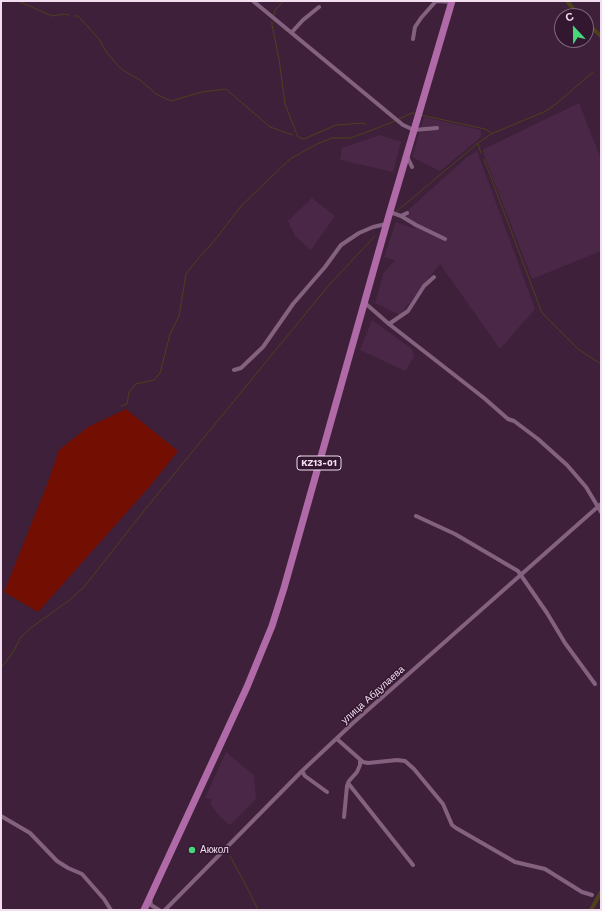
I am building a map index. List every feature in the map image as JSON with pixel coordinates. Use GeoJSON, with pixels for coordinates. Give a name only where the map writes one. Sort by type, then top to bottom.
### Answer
{"type":"FeatureCollection","features":[{"type":"Feature","properties":{"kind":"highway","name":"KZ13-01"},"geometry":{"type":"LineString","coordinates":[[144,910],[247,687],[272,626],[365,303],[386,224],[452,1]]}},
{"type":"Feature","properties":{"kind":"street"},"geometry":{"type":"LineString","coordinates":[[253,1],[400,122],[414,130],[437,128]]}},
{"type":"Feature","properties":{"kind":"street"},"geometry":{"type":"LineString","coordinates":[[413,39],[415,27],[436,1],[452,1]]}},
{"type":"Feature","properties":{"kind":"street"},"geometry":{"type":"LineString","coordinates":[[292,32],[303,20],[319,7]]}},
{"type":"Feature","properties":{"kind":"street"},"geometry":{"type":"LineString","coordinates":[[407,156],[412,167]]}},
{"type":"Feature","properties":{"kind":"street"},"geometry":{"type":"LineString","coordinates":[[390,212],[401,216],[445,240]]}},
{"type":"Feature","properties":{"kind":"street"},"geometry":{"type":"LineString","coordinates":[[401,216],[407,213]]}},
{"type":"Feature","properties":{"kind":"street"},"geometry":{"type":"LineString","coordinates":[[234,370],[241,368],[263,347],[293,304],[325,267],[341,245],[359,233],[373,227],[386,224]]}},
{"type":"Feature","properties":{"kind":"street"},"geometry":{"type":"LineString","coordinates":[[389,324],[408,311],[424,286],[434,277]]}},
{"type":"Feature","properties":{"kind":"street"},"geometry":{"type":"LineString","coordinates":[[365,303],[508,419],[514,421],[538,439],[576,475],[600,505],[601,512]]}},
{"type":"Feature","properties":{"kind":"street","name":"улица Абдулаева"},"geometry":{"type":"LineString","coordinates":[[165,910],[302,771],[600,505]]}},
{"type":"Feature","properties":{"kind":"street"},"geometry":{"type":"LineString","coordinates":[[416,516],[455,534],[521,574],[548,613],[565,643],[595,684]]}},
{"type":"Feature","properties":{"kind":"street"},"geometry":{"type":"LineString","coordinates":[[337,739],[360,761],[368,763],[397,760],[405,761],[414,769],[443,804],[452,825],[456,828],[515,862],[545,868],[582,892],[592,894]]}},
{"type":"Feature","properties":{"kind":"street"},"geometry":{"type":"LineString","coordinates":[[344,817],[348,783],[358,772],[360,761]]}},
{"type":"Feature","properties":{"kind":"street"},"geometry":{"type":"LineString","coordinates":[[302,771],[305,776],[328,792]]}},
{"type":"Feature","properties":{"kind":"street"},"geometry":{"type":"LineString","coordinates":[[348,783],[413,866]]}},
{"type":"Feature","properties":{"kind":"street"},"geometry":{"type":"LineString","coordinates":[[1,816],[30,833],[62,865],[82,874],[104,899],[111,910]]}},
{"type":"Feature","properties":{"kind":"street"},"geometry":{"type":"LineString","coordinates":[[150,898],[151,905],[159,910]]}},
{"type":"Feature","properties":{"kind":"shaded area"},"geometry":{"type":"Polygon","coordinates":[[[579,103],[601,159],[601,251],[532,279],[482,150],[579,103]]]}},
{"type":"Feature","properties":{"kind":"shaded area"},"geometry":{"type":"Polygon","coordinates":[[[424,117],[481,130],[481,137],[440,171],[412,157],[424,117]]]}},
{"type":"Feature","properties":{"kind":"shaded area"},"geometry":{"type":"Polygon","coordinates":[[[380,135],[401,142],[393,172],[340,160],[342,148],[380,135]]]}},
{"type":"Feature","properties":{"kind":"shaded area"},"geometry":{"type":"Polygon","coordinates":[[[477,151],[535,309],[500,349],[440,264],[400,315],[375,303],[384,272],[395,260],[384,257],[396,222],[415,229],[405,213],[467,157],[477,151]]]}},
{"type":"Feature","properties":{"kind":"shaded area"},"geometry":{"type":"Polygon","coordinates":[[[312,198],[335,216],[311,250],[295,236],[288,221],[312,198]]]}},
{"type":"Feature","properties":{"kind":"shaded area"},"geometry":{"type":"Polygon","coordinates":[[[372,320],[412,349],[414,357],[405,371],[360,350],[372,320]]]}},
{"type":"Feature","properties":{"kind":"shaded area"},"geometry":{"type":"Polygon","coordinates":[[[126,409],[178,451],[151,485],[38,612],[4,592],[48,482],[59,450],[88,427],[126,409]]]}},
{"type":"Feature","properties":{"kind":"shaded area"},"geometry":{"type":"Polygon","coordinates":[[[226,752],[254,775],[256,799],[230,825],[220,817],[210,804],[212,799],[205,798],[226,752]]]}},
{"type":"Feature","properties":{"kind":"waterway"},"geometry":{"type":"LineString","coordinates":[[18,1],[52,16],[63,14],[69,15]]}},
{"type":"Feature","properties":{"kind":"waterway"},"geometry":{"type":"LineString","coordinates":[[274,15],[275,10],[284,1]]}},
{"type":"Feature","properties":{"kind":"waterway"},"geometry":{"type":"LineString","coordinates":[[567,1],[573,8]]}},
{"type":"Feature","properties":{"kind":"waterway"},"geometry":{"type":"LineString","coordinates":[[75,16],[78,16],[99,39],[107,53],[121,69],[140,80],[156,94],[171,101],[202,92],[226,89],[270,127],[293,135]]}},
{"type":"Feature","properties":{"kind":"waterway"},"geometry":{"type":"LineString","coordinates":[[272,22],[285,104],[298,137],[304,139],[336,125],[364,123],[365,125]]}},
{"type":"Feature","properties":{"kind":"waterway"},"geometry":{"type":"LineString","coordinates":[[594,30],[601,36]]}},
{"type":"Feature","properties":{"kind":"waterway"},"geometry":{"type":"LineString","coordinates":[[397,211],[478,143],[491,134],[546,111],[593,72]]}},
{"type":"Feature","properties":{"kind":"waterway"},"geometry":{"type":"LineString","coordinates":[[399,119],[414,113]]}},
{"type":"Feature","properties":{"kind":"waterway"},"geometry":{"type":"LineString","coordinates":[[421,115],[485,129],[491,133]]}},
{"type":"Feature","properties":{"kind":"waterway"},"geometry":{"type":"LineString","coordinates":[[121,406],[127,404],[129,392],[136,384],[154,380],[160,373],[170,334],[179,316],[186,274],[241,206],[290,159],[317,144],[332,138],[350,138],[395,121]]}},
{"type":"Feature","properties":{"kind":"waterway"},"geometry":{"type":"LineString","coordinates":[[478,144],[481,153]]}},
{"type":"Feature","properties":{"kind":"waterway"},"geometry":{"type":"LineString","coordinates":[[484,159],[542,313],[578,349],[601,364]]}},
{"type":"Feature","properties":{"kind":"waterway"},"geometry":{"type":"LineString","coordinates":[[1,668],[13,652],[21,637],[32,627],[71,599],[84,587],[143,512],[329,285],[375,236]]}},
{"type":"Feature","properties":{"kind":"waterway"},"geometry":{"type":"LineString","coordinates":[[230,856],[258,910]]}},
{"type":"Feature","properties":{"kind":"waterway"},"geometry":{"type":"LineString","coordinates":[[591,910],[601,892]]}},
{"type":"Feature","properties":{"kind":"place","name":"Акжол"},"geometry":{"type":"Point","coordinates":[192,850]}}]}
